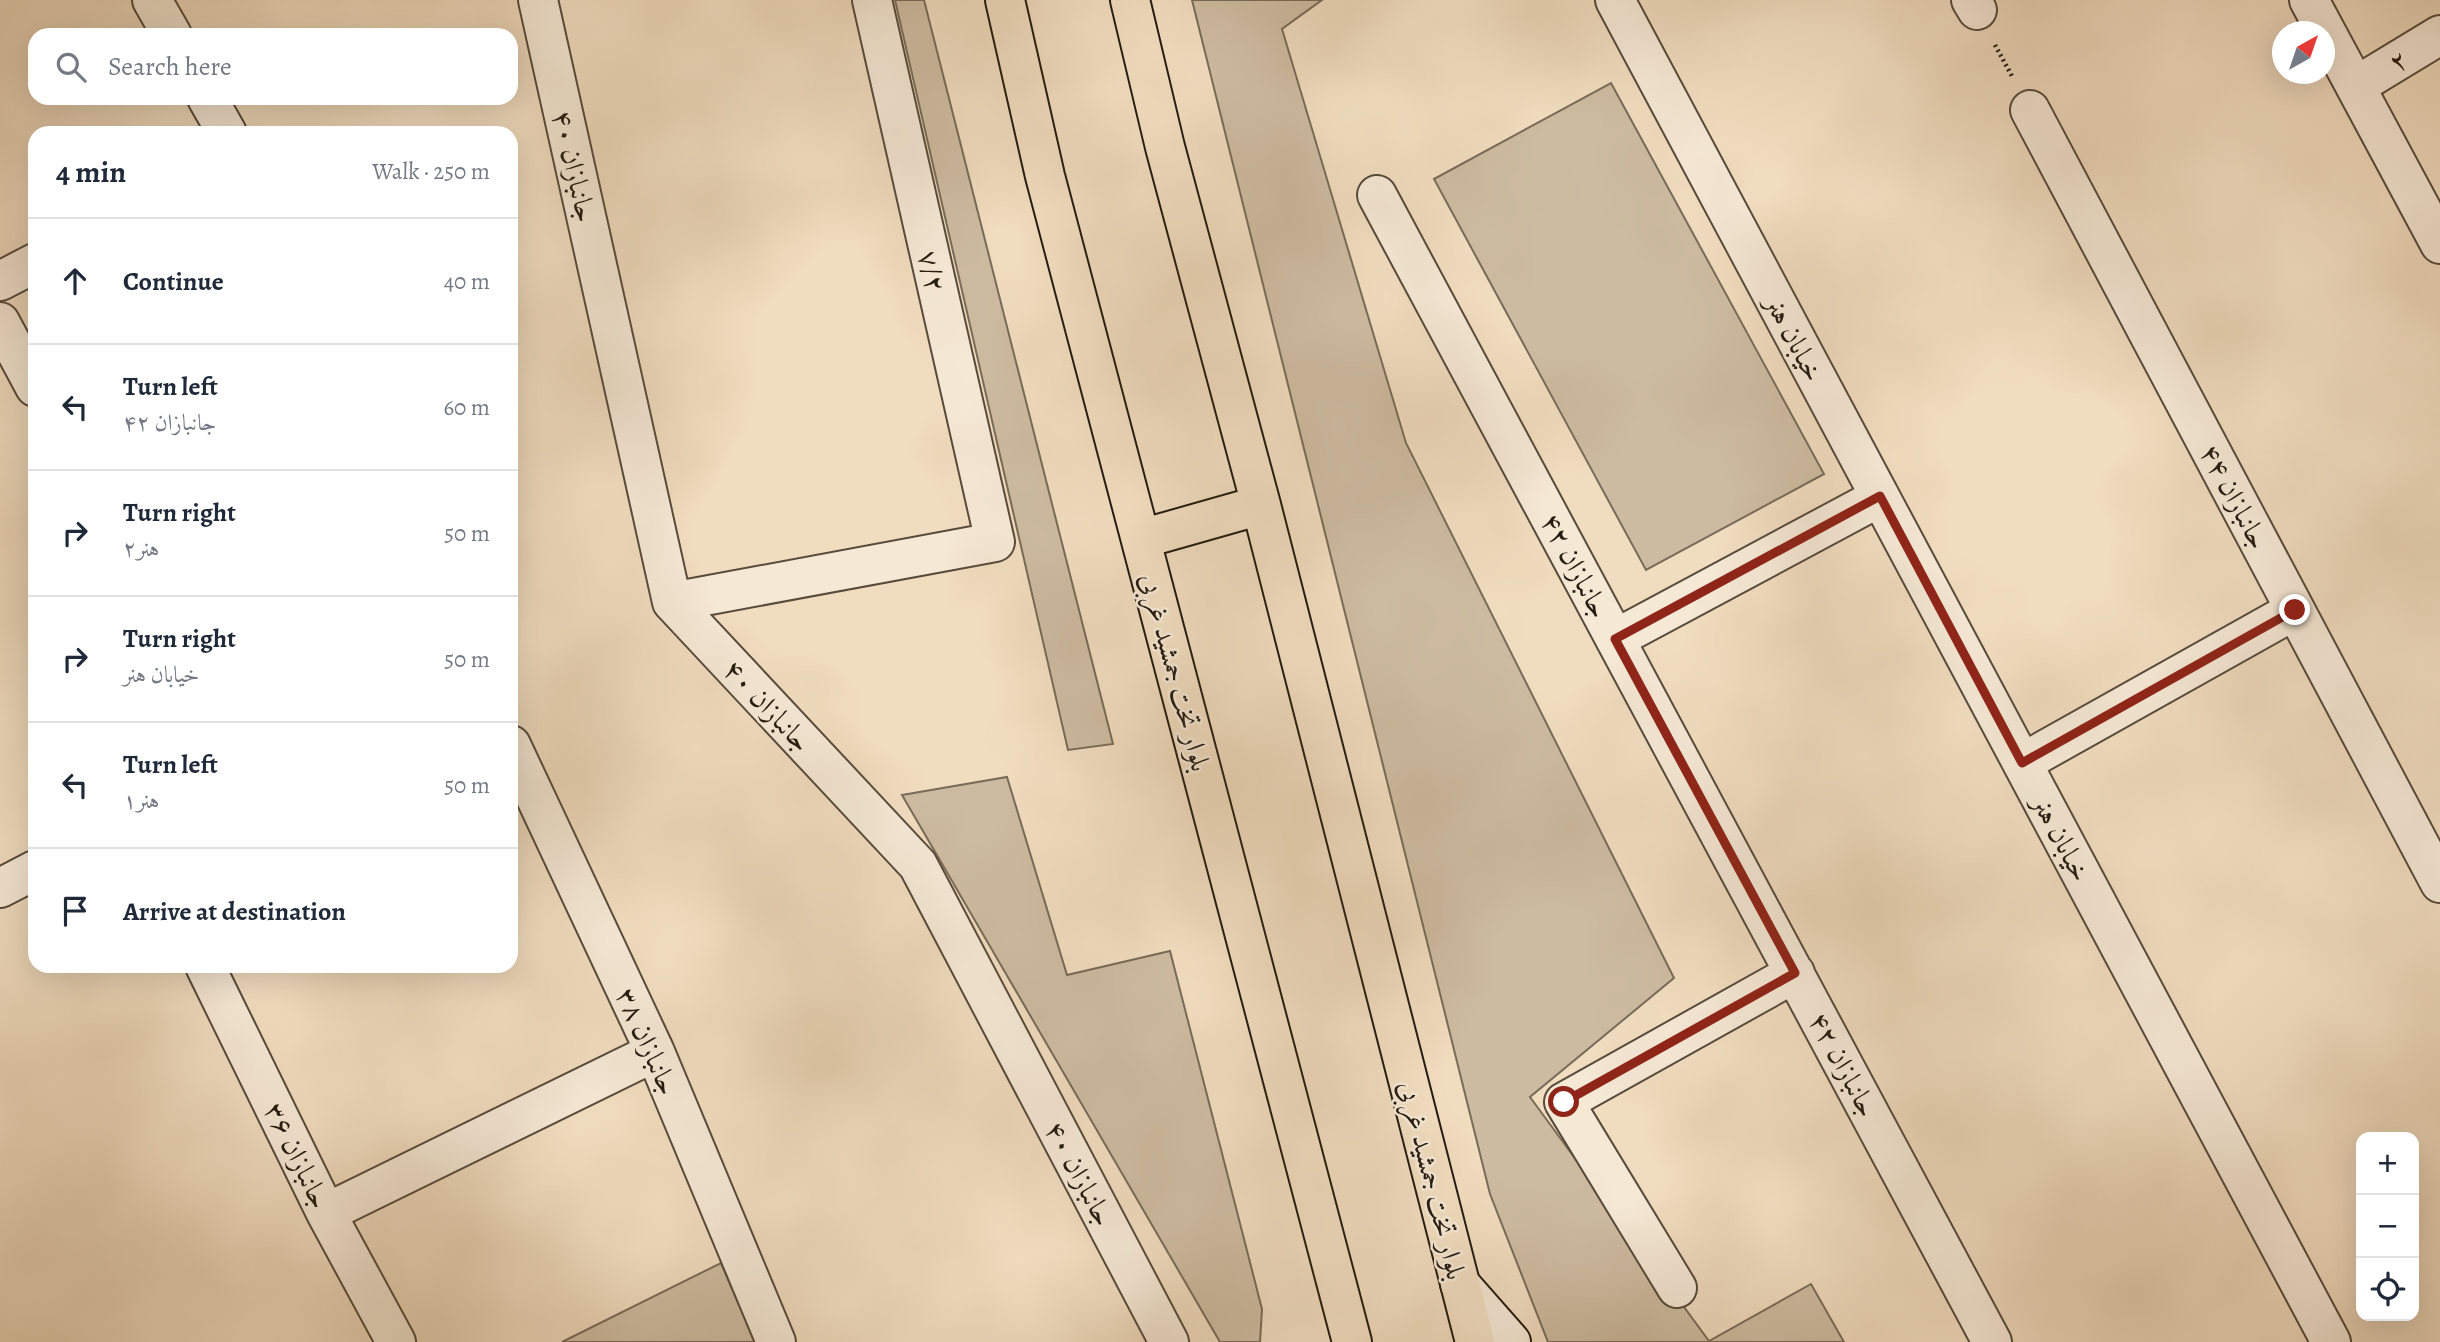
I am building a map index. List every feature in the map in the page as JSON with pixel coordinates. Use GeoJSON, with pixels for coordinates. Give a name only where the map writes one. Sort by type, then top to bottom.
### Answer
{"type":"FeatureCollection","features":[{"type":"Feature","properties":{"kind":"main road","name":"بلوار تخت جمشید غربی"},"geometry":{"type":"LineString","coordinates":[[1005,0],[1045,176],[1141,539],[1342,1331]]}},
{"type":"Feature","properties":{"kind":"main road","name":"بلوار تخت جمشید غربی"},"geometry":{"type":"LineString","coordinates":[[1130,0],[1165,147],[1261,505],[1475,1342]]}},
{"type":"Feature","properties":{"kind":"main road"},"geometry":{"type":"LineString","coordinates":[[1141,539],[1261,505]]}},
{"type":"Feature","properties":{"kind":"street"},"geometry":{"type":"LineString","coordinates":[[152,0],[168,28]]}},
{"type":"Feature","properties":{"kind":"street","name":"۴۰ جانبازان"},"geometry":{"type":"LineString","coordinates":[[538,0],[672,602],[918,865],[1169,1342]]}},
{"type":"Feature","properties":{"kind":"street","name":"۷/۲"},"geometry":{"type":"LineString","coordinates":[[672,602],[995,541],[872,0]]}},
{"type":"Feature","properties":{"kind":"street","name":"خیابان هنر"},"geometry":{"type":"LineString","coordinates":[[1615,0],[2331,1342]]}},
{"type":"Feature","properties":{"kind":"street"},"geometry":{"type":"LineString","coordinates":[[2309,0],[2440,244]]}},
{"type":"Feature","properties":{"kind":"street","name":"۲"},"geometry":{"type":"LineString","coordinates":[[2356,86],[2440,34]]}},
{"type":"Feature","properties":{"kind":"street"},"geometry":{"type":"LineString","coordinates":[[211,105],[223,126]]}},
{"type":"Feature","properties":{"kind":"street","name":"۴۴ جانبازان"},"geometry":{"type":"LineString","coordinates":[[2030,110],[2440,883]]}},
{"type":"Feature","properties":{"kind":"street","name":"۴۲ جانبازان"},"geometry":{"type":"LineString","coordinates":[[1377,195],[1992,1342]]}},
{"type":"Feature","properties":{"kind":"street"},"geometry":{"type":"LineString","coordinates":[[0,281],[28,267]]}},
{"type":"Feature","properties":{"kind":"street"},"geometry":{"type":"LineString","coordinates":[[0,322],[28,374]]}},
{"type":"Feature","properties":{"kind":"street"},"geometry":{"type":"LineString","coordinates":[[1615,639],[1880,496]]}},
{"type":"Feature","properties":{"kind":"street"},"geometry":{"type":"LineString","coordinates":[[2022,763],[2295,610]]}},
{"type":"Feature","properties":{"kind":"street","name":"۳۸ جانبازان"},"geometry":{"type":"LineString","coordinates":[[518,759],[654,1052],[776,1342]]}},
{"type":"Feature","properties":{"kind":"street","name":"۳۶ جانبازان"},"geometry":{"type":"LineString","coordinates":[[208,973],[326,1213],[396,1342]]}},
{"type":"Feature","properties":{"kind":"street"},"geometry":{"type":"LineString","coordinates":[[1677,1288],[1564,1102],[1795,973]]}},
{"type":"Feature","properties":{"kind":"street"},"geometry":{"type":"LineString","coordinates":[[326,1213],[654,1052]]}},
{"type":"Feature","properties":{"kind":"street"},"geometry":{"type":"LineString","coordinates":[[1460,1284],[1511,1342]]}},
{"type":"Feature","properties":{"kind":"path"},"geometry":{"type":"LineString","coordinates":[[1974,5],[2030,110]]}},
{"type":"Feature","properties":{"kind":"shaded area"},"geometry":{"type":"Polygon","coordinates":[[[895,0],[924,0],[1113,744],[1068,750],[895,0]]]}},
{"type":"Feature","properties":{"kind":"shaded area"},"geometry":{"type":"Polygon","coordinates":[[[1192,0],[1322,0],[1282,29],[1406,443],[1674,978],[1530,1097],[1709,1341],[1811,1284],[1844,1342],[1548,1342],[1490,1194],[1192,0]]]}},
{"type":"Feature","properties":{"kind":"shaded area"},"geometry":{"type":"Polygon","coordinates":[[[1611,83],[1824,474],[1646,570],[1434,179],[1611,83]]]}},
{"type":"Feature","properties":{"kind":"shaded area"},"geometry":{"type":"Polygon","coordinates":[[[1007,777],[1067,975],[1170,951],[1262,1309],[1260,1342],[1220,1342],[902,795],[1007,777]]]}},
{"type":"Feature","properties":{"kind":"shaded area"},"geometry":{"type":"Polygon","coordinates":[[[721,1263],[755,1342],[562,1342],[721,1263]]]}},
{"type":"Feature","properties":{"kind":"route"},"geometry":{"type":"LineString","coordinates":[[1564,1102],[1795,973],[1615,639],[1880,496],[2022,763],[2295,610]]}}]}
